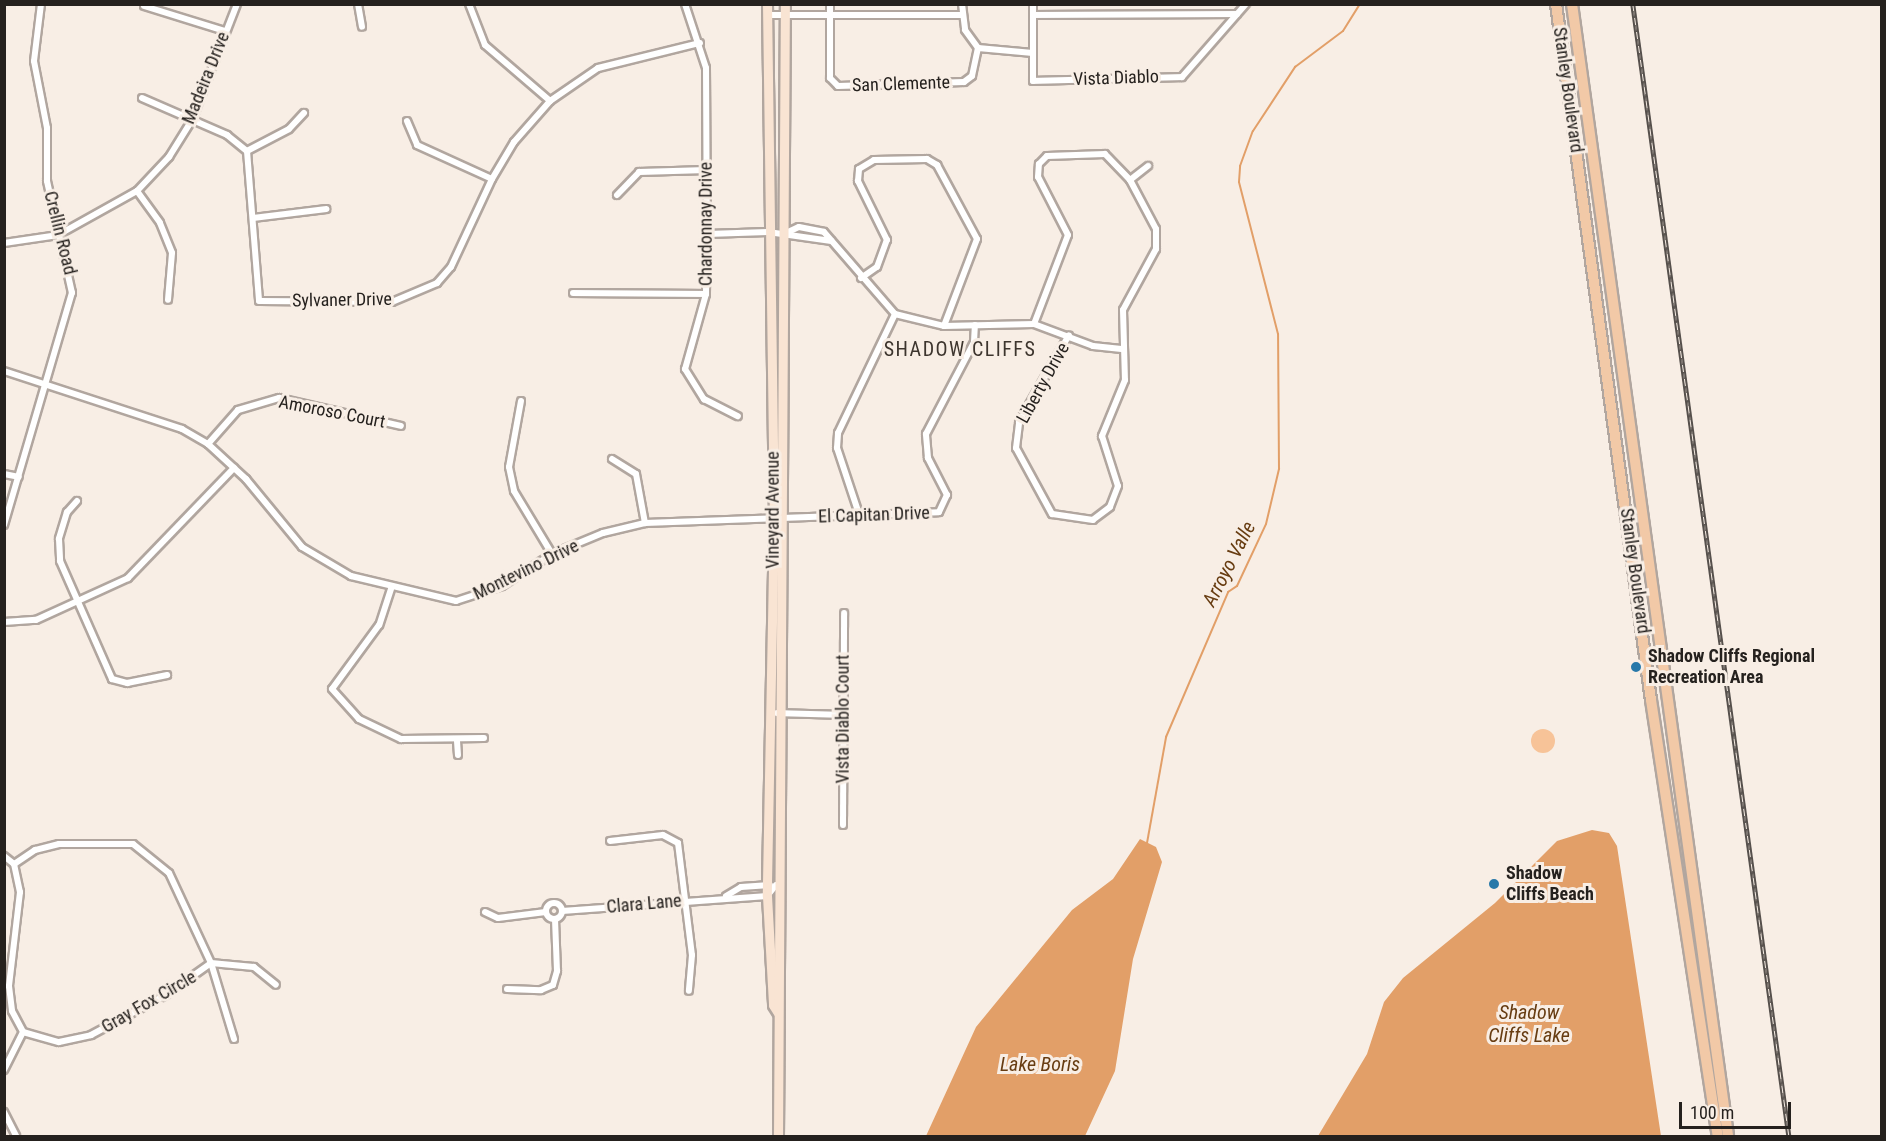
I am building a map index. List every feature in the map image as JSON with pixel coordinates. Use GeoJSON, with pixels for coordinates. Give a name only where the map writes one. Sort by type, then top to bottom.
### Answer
{"type":"FeatureCollection","features":[{"type":"Feature","properties":{"kind":"main road","name":"Stanley Boulevard"},"geometry":{"type":"LineString","coordinates":[[1556,4],[1637,584],[1718,1137]]}},
{"type":"Feature","properties":{"kind":"main road","name":"Stanley Boulevard"},"geometry":{"type":"LineString","coordinates":[[1572,4],[1728,1137]]}},
{"type":"Feature","properties":{"kind":"main road"},"geometry":{"type":"LineString","coordinates":[[1637,584],[1652,582]]}},
{"type":"Feature","properties":{"kind":"street","name":"Crellin Road"},"geometry":{"type":"LineString","coordinates":[[4,525],[47,385],[72,293],[58,235],[34,61],[41,4]]}},
{"type":"Feature","properties":{"kind":"street","name":"Madeira Drive"},"geometry":{"type":"LineString","coordinates":[[58,235],[137,191],[169,157],[192,120],[237,4]]}},
{"type":"Feature","properties":{"kind":"street"},"geometry":{"type":"LineString","coordinates":[[358,4],[362,27]]}},
{"type":"Feature","properties":{"kind":"street"},"geometry":{"type":"LineString","coordinates":[[469,4],[485,45],[550,101]]}},
{"type":"Feature","properties":{"kind":"street","name":"Chardonnay Drive"},"geometry":{"type":"LineString","coordinates":[[686,4],[706,68],[707,170],[706,294],[686,369],[704,399],[738,416]]}},
{"type":"Feature","properties":{"kind":"street","name":"Vineyard Avenue"},"geometry":{"type":"LineString","coordinates":[[767,4],[768,232],[778,518]]}},
{"type":"Feature","properties":{"kind":"street","name":"Vineyard Avenue"},"geometry":{"type":"LineString","coordinates":[[778,1137],[778,1013],[782,1004],[772,885],[777,713],[778,518],[786,233],[785,4]]}},
{"type":"Feature","properties":{"kind":"street","name":"San Clemente"},"geometry":{"type":"LineString","coordinates":[[830,4],[830,78],[838,86],[964,82],[972,76],[978,48]]}},
{"type":"Feature","properties":{"kind":"street"},"geometry":{"type":"LineString","coordinates":[[962,4],[961,15],[978,48],[1033,53]]}},
{"type":"Feature","properties":{"kind":"street","name":"Vista Diablo"},"geometry":{"type":"LineString","coordinates":[[1033,4],[1033,81],[1182,76],[1237,14]]}},
{"type":"Feature","properties":{"kind":"street"},"geometry":{"type":"LineString","coordinates":[[1033,15],[1237,14],[1246,4]]}},
{"type":"Feature","properties":{"kind":"street"},"geometry":{"type":"LineString","coordinates":[[144,6],[225,31]]}},
{"type":"Feature","properties":{"kind":"street"},"geometry":{"type":"LineString","coordinates":[[767,15],[961,15]]}},
{"type":"Feature","properties":{"kind":"street","name":"Sylvaner Drive"},"geometry":{"type":"LineString","coordinates":[[247,151],[258,301],[392,302],[437,284],[451,267],[492,179],[514,142],[550,101],[598,68],[700,43]]}},
{"type":"Feature","properties":{"kind":"street"},"geometry":{"type":"LineString","coordinates":[[142,98],[227,135],[247,151],[289,129],[304,113]]}},
{"type":"Feature","properties":{"kind":"street"},"geometry":{"type":"LineString","coordinates":[[407,121],[417,146],[492,179]]}},
{"type":"Feature","properties":{"kind":"street"},"geometry":{"type":"LineString","coordinates":[[707,234],[786,233],[813,228],[831,241],[861,278],[895,314],[944,326],[1034,324],[1069,335],[1093,346],[1124,349],[1123,310],[1156,249],[1156,229],[1130,180],[1105,154],[1047,156],[1039,164],[1038,177],[1068,235],[1034,324]]}},
{"type":"Feature","properties":{"kind":"street"},"geometry":{"type":"LineString","coordinates":[[861,278],[877,267],[887,240],[858,181],[859,169],[874,160],[927,159],[937,165],[977,240],[944,326]]}},
{"type":"Feature","properties":{"kind":"street"},"geometry":{"type":"LineString","coordinates":[[1130,180],[1148,166]]}},
{"type":"Feature","properties":{"kind":"street"},"geometry":{"type":"LineString","coordinates":[[617,195],[639,172],[707,170]]}},
{"type":"Feature","properties":{"kind":"street"},"geometry":{"type":"LineString","coordinates":[[137,191],[160,223],[172,253],[168,300]]}},
{"type":"Feature","properties":{"kind":"street"},"geometry":{"type":"LineString","coordinates":[[253,218],[326,209]]}},
{"type":"Feature","properties":{"kind":"street"},"geometry":{"type":"LineString","coordinates":[[786,233],[798,240],[831,241]]}},
{"type":"Feature","properties":{"kind":"street"},"geometry":{"type":"LineString","coordinates":[[4,243],[58,235]]}},
{"type":"Feature","properties":{"kind":"street"},"geometry":{"type":"LineString","coordinates":[[573,293],[706,294]]}},
{"type":"Feature","properties":{"kind":"street"},"geometry":{"type":"LineString","coordinates":[[860,517],[841,463],[838,433],[895,314]]}},
{"type":"Feature","properties":{"kind":"street","name":"El Capitan Drive"},"geometry":{"type":"LineString","coordinates":[[778,518],[930,516],[945,505],[946,495],[925,448],[926,434],[974,342],[975,326]]}},
{"type":"Feature","properties":{"kind":"street","name":"Liberty Drive"},"geometry":{"type":"LineString","coordinates":[[1069,335],[1016,435],[1027,474],[1048,509],[1062,519],[1103,516],[1118,486],[1102,436],[1123,390],[1124,349]]}},
{"type":"Feature","properties":{"kind":"street","name":"Montevino Drive"},"geometry":{"type":"LineString","coordinates":[[4,371],[151,417],[208,444],[234,468],[302,547],[351,576],[428,598],[474,598],[552,554],[645,523],[778,518]]}},
{"type":"Feature","properties":{"kind":"street","name":"Amoroso Court"},"geometry":{"type":"LineString","coordinates":[[208,444],[238,410],[279,398],[401,426]]}},
{"type":"Feature","properties":{"kind":"street"},"geometry":{"type":"LineString","coordinates":[[522,401],[509,467],[514,491],[552,554]]}},
{"type":"Feature","properties":{"kind":"street"},"geometry":{"type":"LineString","coordinates":[[612,459],[636,474],[645,523]]}},
{"type":"Feature","properties":{"kind":"street"},"geometry":{"type":"LineString","coordinates":[[4,622],[36,620],[77,602],[147,563],[234,468]]}},
{"type":"Feature","properties":{"kind":"street"},"geometry":{"type":"LineString","coordinates":[[4,474],[19,477]]}},
{"type":"Feature","properties":{"kind":"street"},"geometry":{"type":"LineString","coordinates":[[77,501],[67,512],[59,539],[60,561],[113,680],[127,683],[167,675]]}},
{"type":"Feature","properties":{"kind":"street"},"geometry":{"type":"LineString","coordinates":[[391,589],[379,625],[332,689],[376,730],[401,739],[457,741],[484,738]]}},
{"type":"Feature","properties":{"kind":"street","name":"Vista Diablo Court"},"geometry":{"type":"LineString","coordinates":[[843,613],[843,825]]}},
{"type":"Feature","properties":{"kind":"street"},"geometry":{"type":"LineString","coordinates":[[777,713],[843,715]]}},
{"type":"Feature","properties":{"kind":"street"},"geometry":{"type":"LineString","coordinates":[[457,741],[458,755]]}},
{"type":"Feature","properties":{"kind":"street"},"geometry":{"type":"LineString","coordinates":[[610,841],[674,839],[681,850],[686,900],[689,991]]}},
{"type":"Feature","properties":{"kind":"street","name":"Gray Fox Circle"},"geometry":{"type":"LineString","coordinates":[[14,864],[35,850],[59,844],[133,844],[170,873],[211,963],[198,976],[92,1035],[59,1042],[23,1032]]}},
{"type":"Feature","properties":{"kind":"street"},"geometry":{"type":"LineString","coordinates":[[4,856],[14,864],[20,904],[9,986],[12,1011],[23,1032],[4,1070]]}},
{"type":"Feature","properties":{"kind":"street","name":"Vineyard Avenue"},"geometry":{"type":"LineString","coordinates":[[772,885],[767,896],[773,1005],[778,1013]]}},
{"type":"Feature","properties":{"kind":"street","name":"Clara Lane"},"geometry":{"type":"LineString","coordinates":[[726,896],[741,887],[772,885]]}},
{"type":"Feature","properties":{"kind":"street","name":"Clara Lane"},"geometry":{"type":"LineString","coordinates":[[546,912],[552,903],[562,911],[726,896],[767,896]]}},
{"type":"Feature","properties":{"kind":"street"},"geometry":{"type":"LineString","coordinates":[[507,989],[541,990],[553,985],[557,971],[555,919],[562,911]]}},
{"type":"Feature","properties":{"kind":"street"},"geometry":{"type":"LineString","coordinates":[[484,912],[498,918],[546,912],[555,919]]}},
{"type":"Feature","properties":{"kind":"street"},"geometry":{"type":"LineString","coordinates":[[234,1039],[211,963],[254,967],[276,985]]}},
{"type":"Feature","properties":{"kind":"street"},"geometry":{"type":"LineString","coordinates":[[4,1112],[16,1137]]}},
{"type":"Feature","properties":{"kind":"shaded area"},"geometry":{"type":"Polygon","coordinates":[[[1543,729],[1548,730],[1554,736],[1554,746],[1548,752],[1543,753],[1538,752],[1532,746],[1531,741],[1532,736],[1538,730],[1543,729]]]}},
{"type":"Feature","properties":{"kind":"water","name":"Shadow Cliffs Lake"},"geometry":{"type":"Polygon","coordinates":[[[1592,830],[1609,833],[1617,846],[1661,1136],[1318,1136],[1367,1054],[1384,1002],[1403,978],[1495,903],[1557,841],[1592,830]]]}},
{"type":"Feature","properties":{"kind":"water","name":"Lake Boris"},"geometry":{"type":"Polygon","coordinates":[[[1140,839],[1156,847],[1162,862],[1133,959],[1115,1071],[1085,1136],[926,1136],[976,1027],[1072,910],[1113,879],[1140,839]]]}},
{"type":"Feature","properties":{"kind":"waterway","name":"Arroyo Valle"},"geometry":{"type":"LineString","coordinates":[[1147,843],[1166,737],[1228,592],[1237,586],[1266,524],[1279,469],[1278,334],[1239,182],[1240,166],[1253,131],[1295,67],[1343,31],[1360,4]]}},
{"type":"Feature","properties":{"kind":"railway"},"geometry":{"type":"LineString","coordinates":[[1633,4],[1789,1136]]}},
{"type":"Feature","properties":{"kind":"place","name":"Shadow Cliffs Regional Recreation Area"},"geometry":{"type":"Point","coordinates":[1636,667]}},
{"type":"Feature","properties":{"kind":"place","name":"Shadow Cliffs Beach"},"geometry":{"type":"Point","coordinates":[1494,884]}},
{"type":"Feature","properties":{"kind":"district","name":"SHADOW CLIFFS"},"geometry":{"type":"Point","coordinates":[960,349]}}]}
